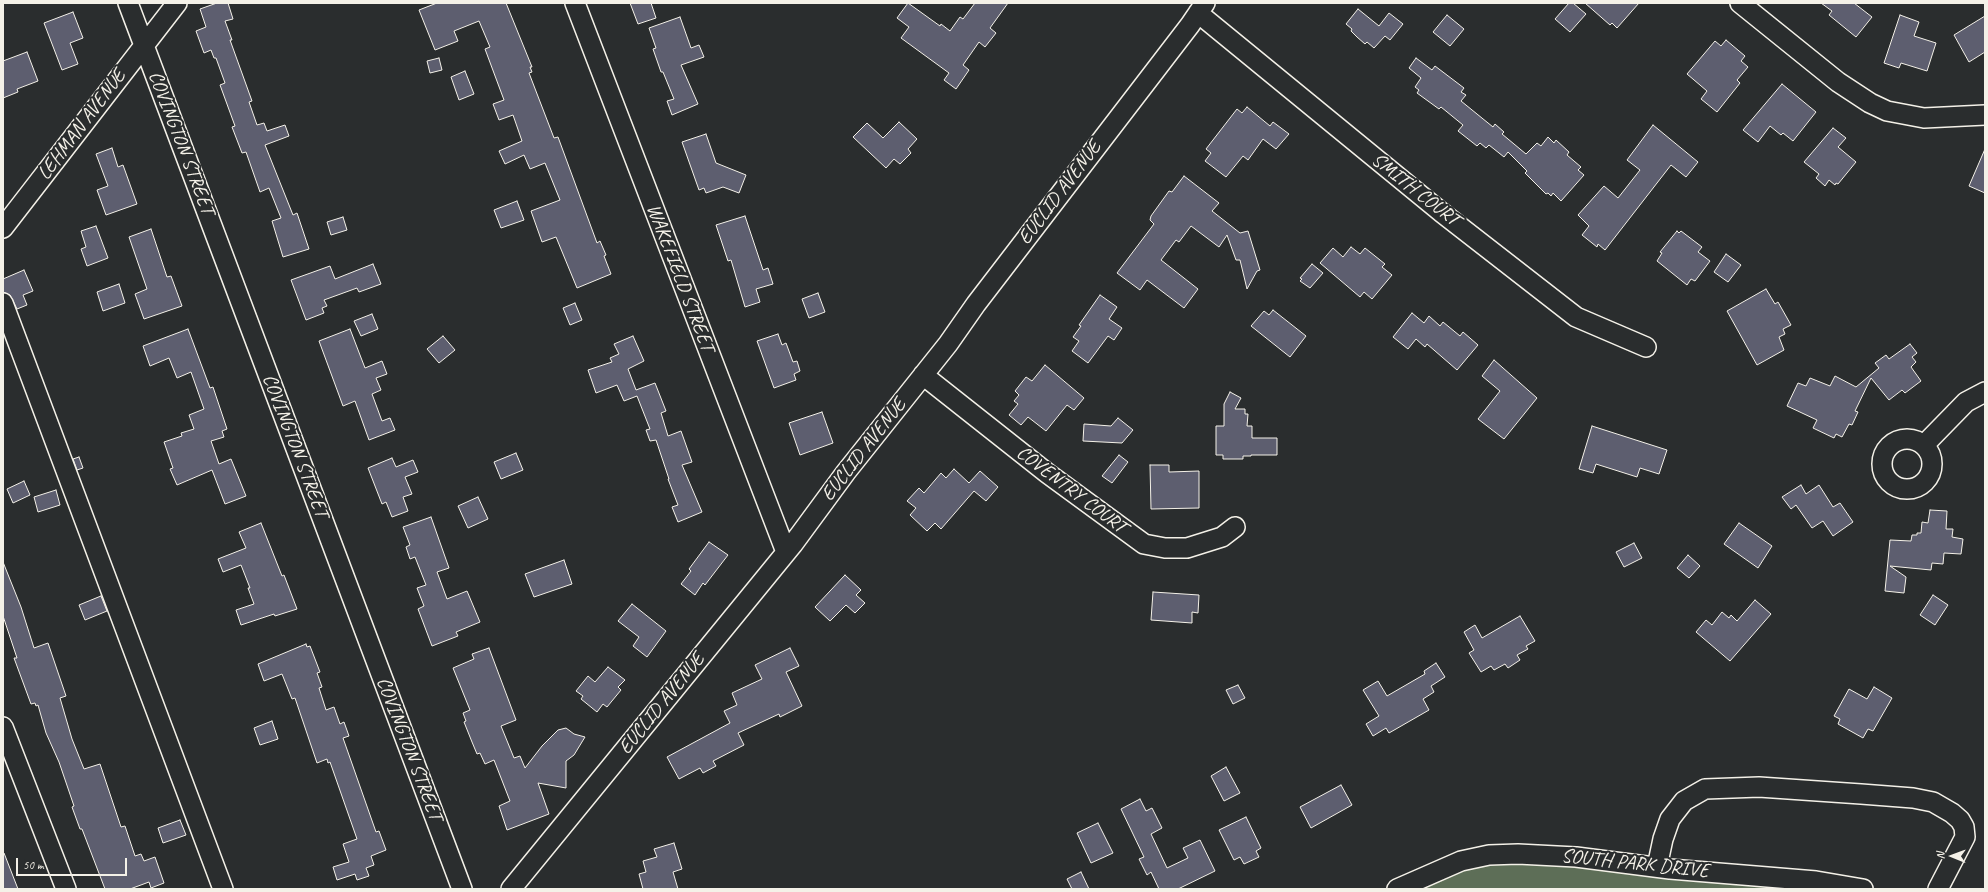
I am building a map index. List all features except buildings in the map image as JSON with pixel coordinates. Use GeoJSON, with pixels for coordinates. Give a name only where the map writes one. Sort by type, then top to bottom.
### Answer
{"type":"FeatureCollection","features":[{"type":"Feature","properties":{"kind":"street","name":"COVINGTON STREET"},"geometry":{"type":"LineString","coordinates":[[128,3],[462,889]]}},
{"type":"Feature","properties":{"kind":"street","name":"LEHMAN AVENUE"},"geometry":{"type":"LineString","coordinates":[[3,228],[177,3]]}},
{"type":"Feature","properties":{"kind":"street","name":"WAKEFIELD STREET"},"geometry":{"type":"LineString","coordinates":[[575,3],[786,552]]}},
{"type":"Feature","properties":{"kind":"street"},"geometry":{"type":"LineString","coordinates":[[1740,3],[1838,82],[1870,103],[1894,112],[1924,118],[1985,115]]}},
{"type":"Feature","properties":{"kind":"street","name":"EUCLID AVENUE"},"geometry":{"type":"LineString","coordinates":[[512,889],[786,552],[846,472],[923,375],[1201,8]]}},
{"type":"Feature","properties":{"kind":"street","name":"SMITH COURT"},"geometry":{"type":"LineString","coordinates":[[1201,8],[1441,212],[1576,317],[1646,347]]}},
{"type":"Feature","properties":{"kind":"street"},"geometry":{"type":"LineString","coordinates":[[3,303],[223,889]]}},
{"type":"Feature","properties":{"kind":"street","name":"COVENTRY COURT"},"geometry":{"type":"LineString","coordinates":[[923,375],[1047,473],[1144,544],[1165,548],[1187,548],[1222,537],[1235,526]]}},
{"type":"Feature","properties":{"kind":"street"},"geometry":{"type":"LineString","coordinates":[[1924,445],[1966,402],[1985,392]]}},
{"type":"Feature","properties":{"kind":"street"},"geometry":{"type":"LineString","coordinates":[[3,727],[66,889]]}},
{"type":"Feature","properties":{"kind":"street"},"geometry":{"type":"LineString","coordinates":[[1657,867],[1663,839],[1670,819],[1684,801],[1705,789],[1759,787],[1913,798],[1933,802],[1952,813],[1960,820],[1964,827],[1965,837],[1938,889]]}},
{"type":"Feature","properties":{"kind":"street","name":"SOUTH PARK DRIVE"},"geometry":{"type":"LineString","coordinates":[[1397,889],[1462,861],[1478,857],[1518,854],[1547,854],[1657,867],[1816,881],[1863,889]]}},
{"type":"Feature","properties":{"kind":"green space"},"geometry":{"type":"Polygon","coordinates":[[[1489,855],[1856,889],[1419,889],[1489,855]]]}}]}
